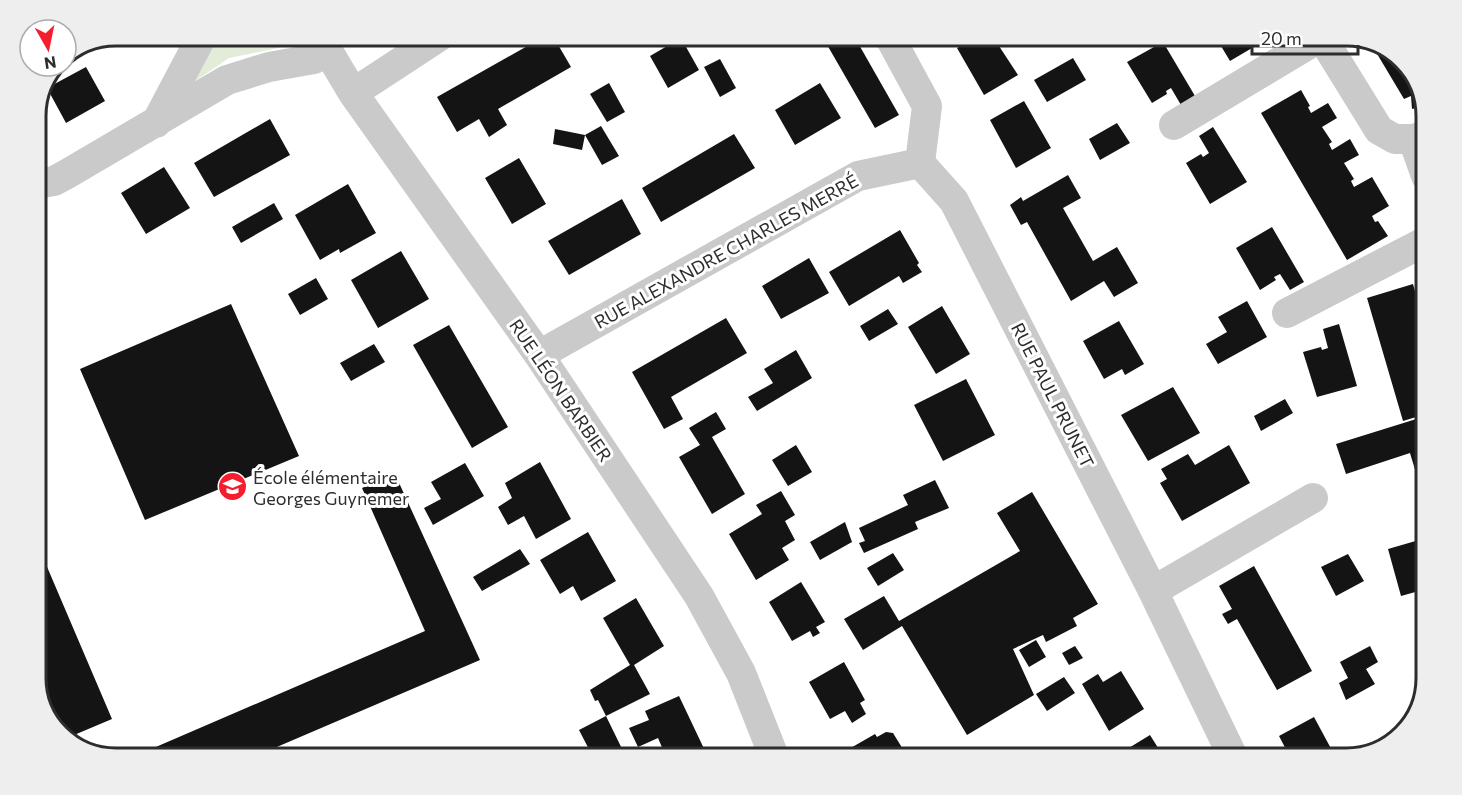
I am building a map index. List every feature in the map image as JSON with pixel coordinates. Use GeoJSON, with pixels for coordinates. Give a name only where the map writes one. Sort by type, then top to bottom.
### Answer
{"type":"FeatureCollection","features":[{"type":"Feature","properties":{"kind":"street"},"geometry":{"type":"LineString","coordinates":[[156,123],[196,47]]}},
{"type":"Feature","properties":{"kind":"street"},"geometry":{"type":"LineString","coordinates":[[47,182],[54,181],[227,80],[269,67],[314,59],[321,47]]}},
{"type":"Feature","properties":{"kind":"street","name":"RUE LÉON BARBIER"},"geometry":{"type":"LineString","coordinates":[[325,47],[353,93],[539,355],[699,596],[741,673],[771,748]]}},
{"type":"Feature","properties":{"kind":"street"},"geometry":{"type":"LineString","coordinates":[[353,93],[423,47]]}},
{"type":"Feature","properties":{"kind":"street"},"geometry":{"type":"LineString","coordinates":[[895,47],[927,106],[920,163]]}},
{"type":"Feature","properties":{"kind":"street"},"geometry":{"type":"LineString","coordinates":[[1174,125],[1304,47]]}},
{"type":"Feature","properties":{"kind":"street"},"geometry":{"type":"LineString","coordinates":[[1327,47],[1379,130],[1395,140],[1415,138]]}},
{"type":"Feature","properties":{"kind":"street","name":"RUE ALEXANDRE CHARLES MERRÉ"},"geometry":{"type":"LineString","coordinates":[[539,355],[858,176],[920,163]]}},
{"type":"Feature","properties":{"kind":"street","name":"RUE PAUL PRUNET"},"geometry":{"type":"LineString","coordinates":[[920,163],[954,201],[1153,591],[1229,748]]}},
{"type":"Feature","properties":{"kind":"street"},"geometry":{"type":"LineString","coordinates":[[1287,313],[1415,247]]}},
{"type":"Feature","properties":{"kind":"street"},"geometry":{"type":"LineString","coordinates":[[1153,591],[1313,498]]}},
{"type":"Feature","properties":{"kind":"green space"},"geometry":{"type":"Polygon","coordinates":[[[211,47],[280,47],[229,58],[191,84],[211,47]]]}},
{"type":"Feature","properties":{"kind":"building"},"geometry":{"type":"Polygon","coordinates":[[[526,47],[559,47],[571,67],[498,109],[507,125],[489,137],[479,119],[457,132],[437,97],[526,47]]]}},
{"type":"Feature","properties":{"kind":"building"},"geometry":{"type":"Polygon","coordinates":[[[666,47],[686,47],[699,70],[668,88],[650,56],[666,47]]]}},
{"type":"Feature","properties":{"kind":"building"},"geometry":{"type":"Polygon","coordinates":[[[828,47],[860,47],[899,115],[875,128],[828,47]]]}},
{"type":"Feature","properties":{"kind":"building"},"geometry":{"type":"Polygon","coordinates":[[[1000,47],[1018,75],[984,95],[957,48],[1000,47]]]}},
{"type":"Feature","properties":{"kind":"building"},"geometry":{"type":"Polygon","coordinates":[[[1154,47],[1166,47],[1195,96],[1181,105],[1171,88],[1166,91],[1167,94],[1152,103],[1127,62],[1154,47]]]}},
{"type":"Feature","properties":{"kind":"building"},"geometry":{"type":"Polygon","coordinates":[[[1222,47],[1254,47],[1230,61],[1222,47]]]}},
{"type":"Feature","properties":{"kind":"building"},"geometry":{"type":"Polygon","coordinates":[[[1378,55],[1392,64],[1404,78],[1412,94],[1415,108],[1412,109],[1411,96],[1404,99],[1378,55]]]}},
{"type":"Feature","properties":{"kind":"building"},"geometry":{"type":"Polygon","coordinates":[[[1073,58],[1086,80],[1047,102],[1034,80],[1073,58]]]}},
{"type":"Feature","properties":{"kind":"building"},"geometry":{"type":"Polygon","coordinates":[[[720,59],[736,88],[720,97],[704,67],[720,59]]]}},
{"type":"Feature","properties":{"kind":"building"},"geometry":{"type":"Polygon","coordinates":[[[86,67],[105,101],[66,123],[51,95],[54,86],[66,78],[78,78],[78,71],[86,67]]]}},
{"type":"Feature","properties":{"kind":"building"},"geometry":{"type":"Polygon","coordinates":[[[609,83],[625,112],[607,122],[590,94],[609,83]]]}},
{"type":"Feature","properties":{"kind":"building"},"geometry":{"type":"Polygon","coordinates":[[[820,83],[841,118],[795,145],[775,110],[820,83]]]}},
{"type":"Feature","properties":{"kind":"building"},"geometry":{"type":"Polygon","coordinates":[[[1301,90],[1310,106],[1308,107],[1311,113],[1328,103],[1337,118],[1322,127],[1332,142],[1329,144],[1332,150],[1350,139],[1359,155],[1344,163],[1354,179],[1351,181],[1354,187],[1372,177],[1389,206],[1372,216],[1388,236],[1347,260],[1261,113],[1301,90]]]}},
{"type":"Feature","properties":{"kind":"building"},"geometry":{"type":"Polygon","coordinates":[[[1024,101],[1051,148],[1016,168],[990,120],[1024,101]]]}},
{"type":"Feature","properties":{"kind":"building"},"geometry":{"type":"Polygon","coordinates":[[[270,119],[290,155],[214,197],[194,163],[270,119]]]}},
{"type":"Feature","properties":{"kind":"building"},"geometry":{"type":"Polygon","coordinates":[[[1117,123],[1130,143],[1100,160],[1089,139],[1117,123]]]}},
{"type":"Feature","properties":{"kind":"building"},"geometry":{"type":"Polygon","coordinates":[[[601,126],[619,156],[602,165],[585,135],[601,126]]]}},
{"type":"Feature","properties":{"kind":"building"},"geometry":{"type":"Polygon","coordinates":[[[1213,127],[1247,182],[1210,204],[1186,163],[1201,154],[1203,157],[1209,153],[1199,136],[1213,127]]]}},
{"type":"Feature","properties":{"kind":"building"},"geometry":{"type":"Polygon","coordinates":[[[555,129],[585,135],[582,150],[553,144],[555,129]]]}},
{"type":"Feature","properties":{"kind":"building"},"geometry":{"type":"Polygon","coordinates":[[[734,134],[755,168],[661,222],[642,188],[734,134]]]}},
{"type":"Feature","properties":{"kind":"building"},"geometry":{"type":"Polygon","coordinates":[[[519,158],[546,204],[512,224],[485,178],[519,158]]]}},
{"type":"Feature","properties":{"kind":"building"},"geometry":{"type":"Polygon","coordinates":[[[164,167],[190,208],[146,234],[121,193],[164,167]]]}},
{"type":"Feature","properties":{"kind":"building"},"geometry":{"type":"Polygon","coordinates":[[[1068,175],[1081,198],[1063,208],[1093,261],[1117,247],[1138,283],[1114,297],[1104,281],[1071,301],[1027,222],[1021,225],[1010,205],[1021,197],[1023,201],[1068,175]]]}},
{"type":"Feature","properties":{"kind":"building"},"geometry":{"type":"Polygon","coordinates":[[[348,184],[376,233],[340,253],[339,249],[320,260],[295,215],[348,184]]]}},
{"type":"Feature","properties":{"kind":"building"},"geometry":{"type":"Polygon","coordinates":[[[622,199],[641,234],[569,275],[548,241],[622,199]]]}},
{"type":"Feature","properties":{"kind":"building"},"geometry":{"type":"Polygon","coordinates":[[[274,203],[283,219],[241,243],[232,227],[274,203]]]}},
{"type":"Feature","properties":{"kind":"building"},"geometry":{"type":"Polygon","coordinates":[[[1272,227],[1304,282],[1290,290],[1280,274],[1274,277],[1276,280],[1260,290],[1236,248],[1272,227]]]}},
{"type":"Feature","properties":{"kind":"building"},"geometry":{"type":"Polygon","coordinates":[[[900,230],[922,272],[903,283],[899,276],[849,306],[829,272],[900,230]]]}},
{"type":"Feature","properties":{"kind":"building"},"geometry":{"type":"Polygon","coordinates":[[[401,251],[429,299],[378,328],[351,280],[401,251]]]}},
{"type":"Feature","properties":{"kind":"building"},"geometry":{"type":"Polygon","coordinates":[[[809,258],[829,293],[781,319],[762,286],[809,258]]]}},
{"type":"Feature","properties":{"kind":"building"},"geometry":{"type":"Polygon","coordinates":[[[316,278],[328,299],[300,315],[288,294],[316,278]]]}},
{"type":"Feature","properties":{"kind":"building"},"geometry":{"type":"Polygon","coordinates":[[[1413,284],[1415,292],[1416,417],[1403,421],[1367,298],[1413,284]]]}},
{"type":"Feature","properties":{"kind":"building"},"geometry":{"type":"Polygon","coordinates":[[[1247,301],[1267,337],[1218,364],[1206,344],[1227,332],[1218,317],[1247,301]]]}},
{"type":"Feature","properties":{"kind":"building"},"geometry":{"type":"Polygon","coordinates":[[[231,304],[299,456],[145,520],[80,369],[231,304]]]}},
{"type":"Feature","properties":{"kind":"building"},"geometry":{"type":"Polygon","coordinates":[[[942,306],[970,354],[936,374],[908,327],[942,306]]]}},
{"type":"Feature","properties":{"kind":"building"},"geometry":{"type":"Polygon","coordinates":[[[888,309],[898,324],[869,341],[860,326],[888,309]]]}},
{"type":"Feature","properties":{"kind":"building"},"geometry":{"type":"Polygon","coordinates":[[[726,318],[747,353],[671,397],[683,419],[664,429],[632,372],[726,318]]]}},
{"type":"Feature","properties":{"kind":"building"},"geometry":{"type":"Polygon","coordinates":[[[1119,321],[1144,364],[1125,375],[1122,369],[1104,379],[1083,341],[1119,321]]]}},
{"type":"Feature","properties":{"kind":"building"},"geometry":{"type":"Polygon","coordinates":[[[1339,324],[1357,386],[1317,397],[1303,352],[1321,347],[1322,350],[1328,348],[1323,329],[1339,324]]]}},
{"type":"Feature","properties":{"kind":"building"},"geometry":{"type":"Polygon","coordinates":[[[449,325],[508,427],[472,448],[413,345],[449,325]]]}},
{"type":"Feature","properties":{"kind":"building"},"geometry":{"type":"Polygon","coordinates":[[[374,344],[385,362],[351,381],[340,363],[374,344]]]}},
{"type":"Feature","properties":{"kind":"building"},"geometry":{"type":"Polygon","coordinates":[[[796,350],[812,378],[757,411],[748,397],[773,383],[764,369],[796,350]]]}},
{"type":"Feature","properties":{"kind":"building"},"geometry":{"type":"Polygon","coordinates":[[[966,379],[995,435],[943,461],[914,405],[966,379]]]}},
{"type":"Feature","properties":{"kind":"building"},"geometry":{"type":"Polygon","coordinates":[[[1173,387],[1200,433],[1148,461],[1121,415],[1173,387]]]}},
{"type":"Feature","properties":{"kind":"building"},"geometry":{"type":"Polygon","coordinates":[[[1285,399],[1293,413],[1261,431],[1254,416],[1285,399]]]}},
{"type":"Feature","properties":{"kind":"building"},"geometry":{"type":"Polygon","coordinates":[[[716,412],[726,429],[712,437],[745,494],[712,514],[679,457],[700,445],[689,428],[716,412]]]}},
{"type":"Feature","properties":{"kind":"building"},"geometry":{"type":"Polygon","coordinates":[[[1416,419],[1416,472],[1410,453],[1346,474],[1336,444],[1416,419]]]}},
{"type":"Feature","properties":{"kind":"building"},"geometry":{"type":"Polygon","coordinates":[[[796,445],[812,472],[788,486],[772,460],[796,445]]]}},
{"type":"Feature","properties":{"kind":"building"},"geometry":{"type":"Polygon","coordinates":[[[1229,445],[1250,483],[1182,521],[1160,483],[1167,479],[1161,469],[1188,454],[1195,465],[1229,445]]]}},
{"type":"Feature","properties":{"kind":"building"},"geometry":{"type":"Polygon","coordinates":[[[540,462],[571,519],[536,539],[524,516],[508,525],[498,507],[512,498],[505,483],[540,462]]]}},
{"type":"Feature","properties":{"kind":"building"},"geometry":{"type":"Polygon","coordinates":[[[465,463],[484,496],[433,525],[424,508],[441,499],[431,482],[465,463]]]}},
{"type":"Feature","properties":{"kind":"building"},"geometry":{"type":"Polygon","coordinates":[[[395,474],[480,660],[275,748],[154,748],[425,631],[362,488],[395,474]]]}},
{"type":"Feature","properties":{"kind":"building"},"geometry":{"type":"Polygon","coordinates":[[[935,480],[949,508],[915,522],[918,529],[864,553],[859,543],[865,541],[859,528],[908,505],[903,495],[935,480]]]}},
{"type":"Feature","properties":{"kind":"building"},"geometry":{"type":"Polygon","coordinates":[[[781,491],[795,515],[785,521],[795,540],[782,548],[789,560],[756,580],[729,534],[762,514],[756,505],[781,491]]]}},
{"type":"Feature","properties":{"kind":"building"},"geometry":{"type":"Polygon","coordinates":[[[1032,492],[1098,604],[1073,618],[1077,626],[1046,642],[1043,635],[1013,649],[1034,695],[967,735],[902,626],[863,650],[844,619],[884,596],[899,621],[1020,551],[997,513],[1032,492]]]}},
{"type":"Feature","properties":{"kind":"building"},"geometry":{"type":"Polygon","coordinates":[[[845,522],[852,542],[820,560],[810,542],[845,522]]]}},
{"type":"Feature","properties":{"kind":"building"},"geometry":{"type":"Polygon","coordinates":[[[588,532],[616,581],[581,601],[573,586],[560,594],[540,560],[588,532]]]}},
{"type":"Feature","properties":{"kind":"building"},"geometry":{"type":"Polygon","coordinates":[[[1416,541],[1416,592],[1401,596],[1388,549],[1416,541]]]}},
{"type":"Feature","properties":{"kind":"building"},"geometry":{"type":"Polygon","coordinates":[[[520,549],[530,564],[482,591],[473,577],[520,549]]]}},
{"type":"Feature","properties":{"kind":"building"},"geometry":{"type":"Polygon","coordinates":[[[893,553],[904,570],[878,586],[867,568],[893,553]]]}},
{"type":"Feature","properties":{"kind":"building"},"geometry":{"type":"Polygon","coordinates":[[[1348,554],[1364,581],[1336,596],[1321,567],[1348,554]]]}},
{"type":"Feature","properties":{"kind":"building"},"geometry":{"type":"Polygon","coordinates":[[[1254,566],[1312,671],[1277,690],[1237,619],[1228,624],[1222,614],[1232,609],[1219,586],[1254,566]]]}},
{"type":"Feature","properties":{"kind":"building"},"geometry":{"type":"Polygon","coordinates":[[[47,567],[112,719],[75,735],[58,717],[50,701],[47,683],[47,567]]]}},
{"type":"Feature","properties":{"kind":"building"},"geometry":{"type":"Polygon","coordinates":[[[801,582],[825,622],[816,627],[820,633],[813,637],[810,631],[792,641],[769,602],[801,582]]]}},
{"type":"Feature","properties":{"kind":"building"},"geometry":{"type":"Polygon","coordinates":[[[636,598],[664,646],[634,665],[650,694],[606,716],[590,690],[630,665],[603,618],[636,598]]]}},
{"type":"Feature","properties":{"kind":"building"},"geometry":{"type":"Polygon","coordinates":[[[1036,640],[1046,657],[1029,667],[1019,650],[1036,640]]]}},
{"type":"Feature","properties":{"kind":"building"},"geometry":{"type":"Polygon","coordinates":[[[1075,646],[1083,658],[1069,665],[1062,653],[1075,646]]]}},
{"type":"Feature","properties":{"kind":"building"},"geometry":{"type":"Polygon","coordinates":[[[1370,646],[1378,662],[1366,669],[1375,684],[1346,700],[1339,683],[1348,678],[1340,662],[1370,646]]]}},
{"type":"Feature","properties":{"kind":"building"},"geometry":{"type":"Polygon","coordinates":[[[844,662],[865,700],[860,703],[866,714],[852,723],[845,711],[830,719],[809,682],[844,662]]]}},
{"type":"Feature","properties":{"kind":"building"},"geometry":{"type":"Polygon","coordinates":[[[1121,671],[1144,709],[1109,731],[1082,684],[1098,674],[1103,682],[1121,671]]]}},
{"type":"Feature","properties":{"kind":"building"},"geometry":{"type":"Polygon","coordinates":[[[1064,677],[1075,693],[1047,711],[1036,694],[1064,677]]]}},
{"type":"Feature","properties":{"kind":"building"},"geometry":{"type":"Polygon","coordinates":[[[679,696],[704,748],[662,748],[658,738],[638,747],[629,728],[649,720],[645,711],[679,696]]]}},
{"type":"Feature","properties":{"kind":"building"},"geometry":{"type":"Polygon","coordinates":[[[606,716],[622,748],[588,748],[579,730],[606,716]]]}},
{"type":"Feature","properties":{"kind":"building"},"geometry":{"type":"Polygon","coordinates":[[[1314,717],[1331,748],[1285,748],[1279,736],[1314,717]]]}},
{"type":"Feature","properties":{"kind":"building"},"geometry":{"type":"Polygon","coordinates":[[[886,732],[893,733],[902,748],[851,748],[875,734],[877,737],[886,732]]]}},
{"type":"Feature","properties":{"kind":"building"},"geometry":{"type":"Polygon","coordinates":[[[1150,735],[1158,748],[1129,748],[1150,735]]]}},
{"type":"Feature","properties":{"kind":"place","name":"École élémentaire Georges Guynemer"},"geometry":{"type":"Point","coordinates":[232,487]}}]}
